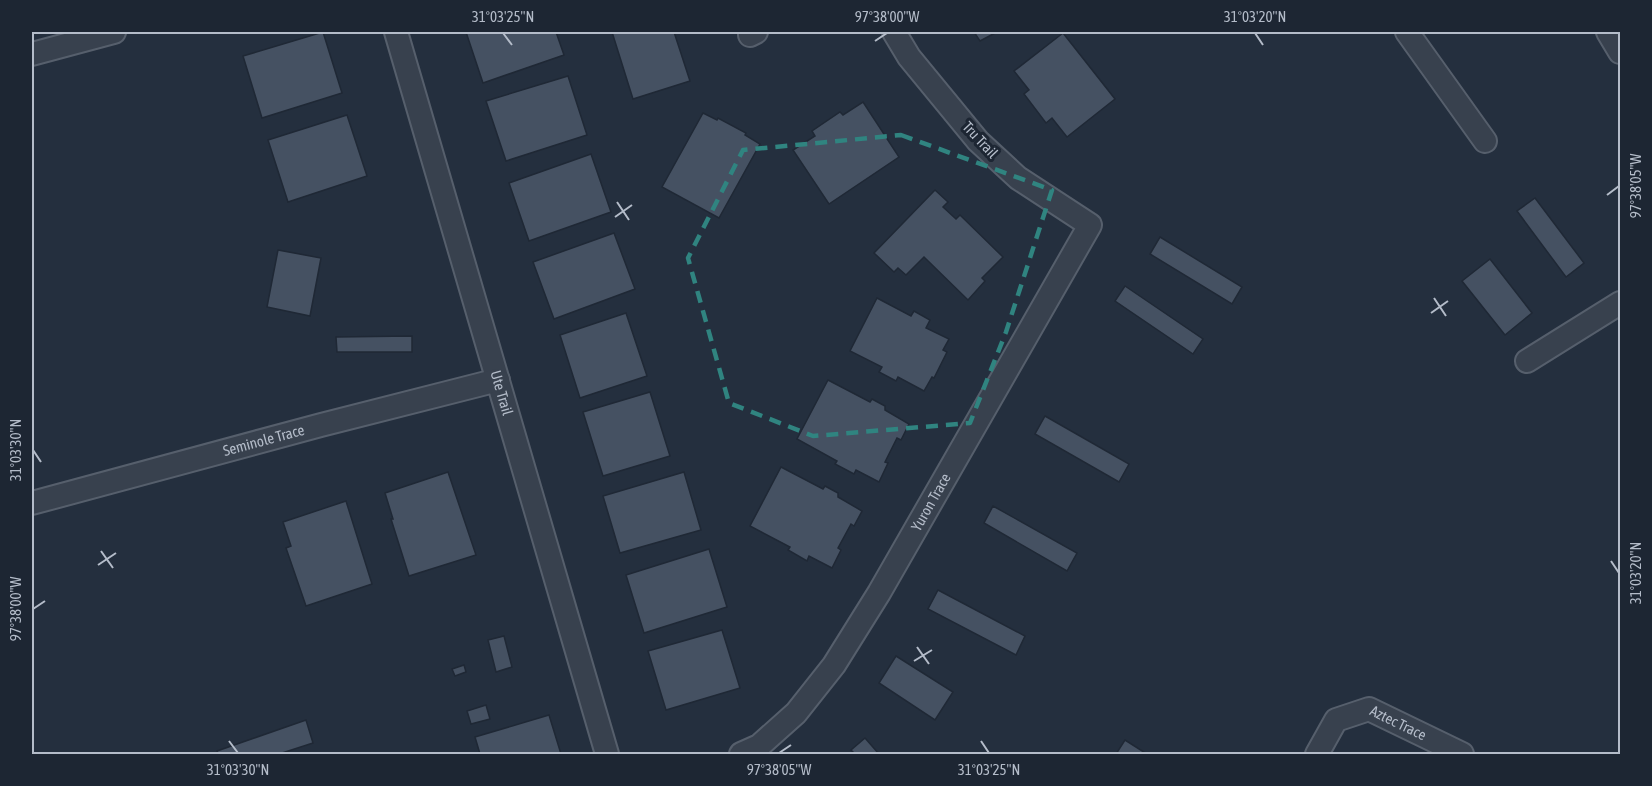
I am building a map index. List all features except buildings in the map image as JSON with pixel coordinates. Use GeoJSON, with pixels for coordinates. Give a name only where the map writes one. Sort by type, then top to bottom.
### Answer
{"type":"FeatureCollection","features":[{"type":"Feature","properties":{"kind":"street"},"geometry":{"type":"LineString","coordinates":[[42,45],[114,32]]}},
{"type":"Feature","properties":{"kind":"street","name":"Ute Trail"},"geometry":{"type":"LineString","coordinates":[[396,32],[607,754]]}},
{"type":"Feature","properties":{"kind":"street","name":"Tru Trail"},"geometry":{"type":"LineString","coordinates":[[894,32],[909,57],[978,141],[1018,178],[1090,225]]}},
{"type":"Feature","properties":{"kind":"street"},"geometry":{"type":"LineString","coordinates":[[1407,32],[1485,141]]}},
{"type":"Feature","properties":{"kind":"street"},"geometry":{"type":"LineString","coordinates":[[1608,32],[1620,52]]}},
{"type":"Feature","properties":{"kind":"street","name":"Yuron Trace"},"geometry":{"type":"LineString","coordinates":[[741,754],[759,746],[796,713],[834,665],[879,593],[1090,225]]}},
{"type":"Feature","properties":{"kind":"street"},"geometry":{"type":"LineString","coordinates":[[1527,361],[1620,303]]}},
{"type":"Feature","properties":{"kind":"street","name":"Seminole Trace"},"geometry":{"type":"LineString","coordinates":[[32,503],[498,380]]}},
{"type":"Feature","properties":{"kind":"street","name":"Aztec Trace"},"geometry":{"type":"LineString","coordinates":[[1317,754],[1336,720],[1369,709],[1462,754]]}},
{"type":"Feature","properties":{"kind":"highlighted area"},"geometry":{"type":"Polygon","coordinates":[[[901,135],[1052,190],[1006,332],[970,423],[813,436],[729,403],[688,258],[743,150],[901,135]]]}}]}
